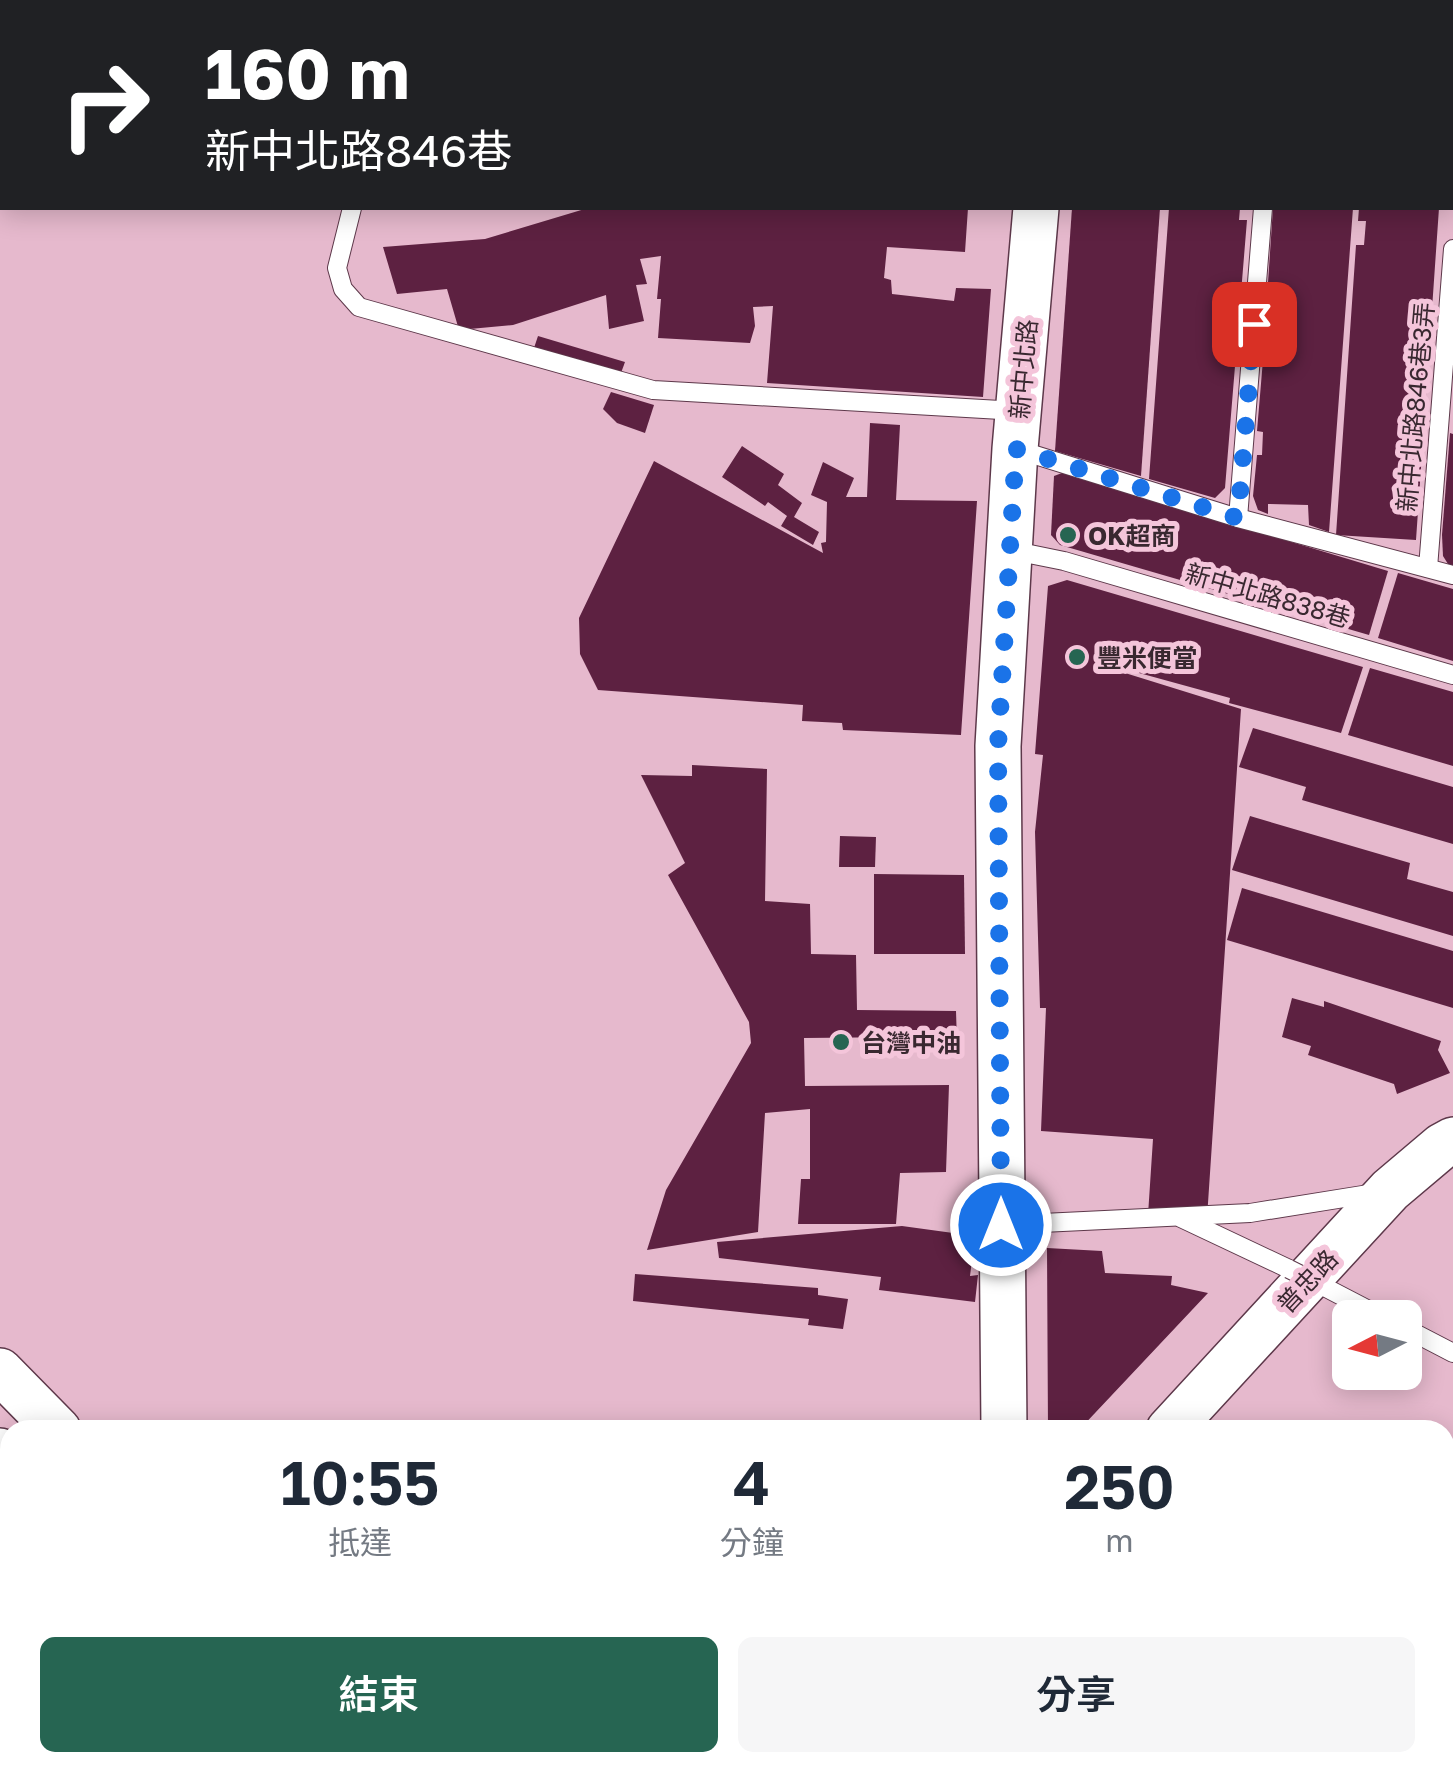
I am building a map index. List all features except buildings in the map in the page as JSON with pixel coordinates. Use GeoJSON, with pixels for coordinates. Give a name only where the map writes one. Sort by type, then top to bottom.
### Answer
{"type":"FeatureCollection","features":[{"type":"Feature","properties":{"kind":"street","name":"新中北路"},"geometry":{"type":"LineString","coordinates":[[1004,1420],[998,746],[1017,430],[1036,210]]}},
{"type":"Feature","properties":{"kind":"street","name":"普忠路"},"geometry":{"type":"LineString","coordinates":[[1177,1420],[1390,1190],[1453,1140]]}},
{"type":"Feature","properties":{"kind":"street"},"geometry":{"type":"LineString","coordinates":[[0,1371],[48,1420]]}},
{"type":"Feature","properties":{"kind":"lane"},"geometry":{"type":"LineString","coordinates":[[352,210],[337,268],[344,289],[359,307],[653,390],[1017,430],[1238,518],[1453,575]]}},
{"type":"Feature","properties":{"kind":"lane"},"geometry":{"type":"LineString","coordinates":[[1238,518],[1263,210]]}},
{"type":"Feature","properties":{"kind":"lane","name":"新中北路846巷3弄"},"geometry":{"type":"LineString","coordinates":[[1428,568],[1453,249]]}},
{"type":"Feature","properties":{"kind":"lane","name":"新中北路838巷"},"geometry":{"type":"LineString","coordinates":[[1010,550],[1064,561],[1453,675]]}},
{"type":"Feature","properties":{"kind":"lane"},"geometry":{"type":"LineString","coordinates":[[1001,1225],[1250,1213],[1390,1190]]}},
{"type":"Feature","properties":{"kind":"lane"},"geometry":{"type":"LineString","coordinates":[[1179,1217],[1349,1300]]}},
{"type":"Feature","properties":{"kind":"lane"},"geometry":{"type":"LineString","coordinates":[[1422,1337],[1453,1353]]}},
{"type":"Feature","properties":{"kind":"place","name":"OK超商"},"geometry":{"type":"Point","coordinates":[1068,535]}},
{"type":"Feature","properties":{"kind":"place","name":"豐米便當"},"geometry":{"type":"Point","coordinates":[1077,657]}},
{"type":"Feature","properties":{"kind":"place","name":"台灣中油"},"geometry":{"type":"Point","coordinates":[841,1042]}},
{"type":"Feature","properties":{"kind":"route"},"geometry":{"type":"LineString","coordinates":[[1001,1225],[998,746],[1016,449],[1238,518],[1254,324]]}}]}
